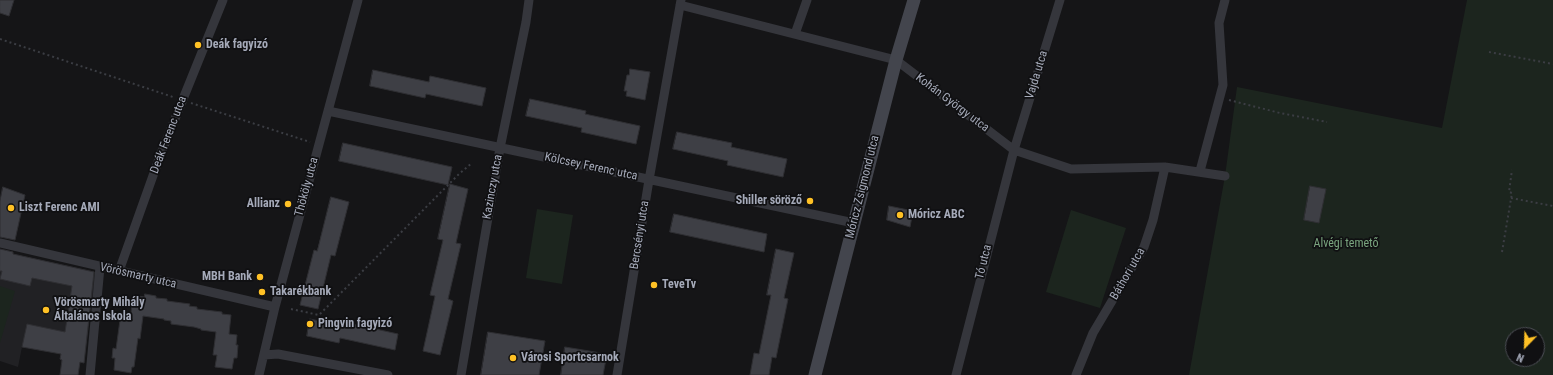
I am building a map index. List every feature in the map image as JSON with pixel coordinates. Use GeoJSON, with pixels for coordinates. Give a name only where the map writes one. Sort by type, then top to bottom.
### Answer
{"type":"FeatureCollection","features":[{"type":"Feature","properties":{"kind":"main road","name":"Móricz Zsigmond utca"},"geometry":{"type":"LineString","coordinates":[[815,375],[896,60],[914,0]]}},
{"type":"Feature","properties":{"kind":"street","name":"Deák Ferenc utca"},"geometry":{"type":"LineString","coordinates":[[119,272],[160,156],[223,0]]}},
{"type":"Feature","properties":{"kind":"street","name":"Thököly utca"},"geometry":{"type":"LineString","coordinates":[[258,375],[358,0]]}},
{"type":"Feature","properties":{"kind":"street","name":"Kazinczy utca"},"geometry":{"type":"LineString","coordinates":[[462,375],[500,148],[526,22],[529,0]]}},
{"type":"Feature","properties":{"kind":"street"},"geometry":{"type":"LineString","coordinates":[[795,34],[807,0]]}},
{"type":"Feature","properties":{"kind":"street","name":"Vajda utca"},"geometry":{"type":"LineString","coordinates":[[1014,150],[1060,0]]}},
{"type":"Feature","properties":{"kind":"street"},"geometry":{"type":"LineString","coordinates":[[1200,171],[1222,85],[1219,23],[1225,0]]}},
{"type":"Feature","properties":{"kind":"street","name":"Kohán György utca"},"geometry":{"type":"LineString","coordinates":[[681,3],[896,60],[1014,150],[1071,169],[1165,166],[1224,176]]}},
{"type":"Feature","properties":{"kind":"street","name":"Bercsényi utca"},"geometry":{"type":"LineString","coordinates":[[617,375],[649,180],[681,3]]}},
{"type":"Feature","properties":{"kind":"street","name":"Kölcsey Ferenc utca"},"geometry":{"type":"LineString","coordinates":[[328,111],[854,223]]}},
{"type":"Feature","properties":{"kind":"street","name":"Tó utca"},"geometry":{"type":"LineString","coordinates":[[956,375],[1014,150]]}},
{"type":"Feature","properties":{"kind":"street","name":"Báthori utca"},"geometry":{"type":"LineString","coordinates":[[1076,375],[1093,333],[1144,247],[1153,220],[1165,166]]}},
{"type":"Feature","properties":{"kind":"street","name":"Vörösmarty utca"},"geometry":{"type":"LineString","coordinates":[[0,243],[119,272],[275,307]]}},
{"type":"Feature","properties":{"kind":"street"},"geometry":{"type":"LineString","coordinates":[[90,375],[100,267]]}},
{"type":"Feature","properties":{"kind":"street"},"geometry":{"type":"LineString","coordinates":[[264,355],[278,354],[388,375]]}},
{"type":"Feature","properties":{"kind":"path"},"geometry":{"type":"LineString","coordinates":[[0,39],[319,144]]}},
{"type":"Feature","properties":{"kind":"path"},"geometry":{"type":"LineString","coordinates":[[1489,52],[1553,64]]}},
{"type":"Feature","properties":{"kind":"path"},"geometry":{"type":"LineString","coordinates":[[1220,93],[1229,100],[1280,113],[1327,122]]}},
{"type":"Feature","properties":{"kind":"path"},"geometry":{"type":"LineString","coordinates":[[291,309],[319,315],[459,174],[472,164]]}},
{"type":"Feature","properties":{"kind":"path"},"geometry":{"type":"LineString","coordinates":[[1502,252],[1512,192],[1509,192],[1512,170]]}},
{"type":"Feature","properties":{"kind":"path"},"geometry":{"type":"LineString","coordinates":[[1511,198],[1553,206]]}},
{"type":"Feature","properties":{"kind":"shaded area","name":"Vörösmarty Mihály Általános Iskola"},"geometry":{"type":"Polygon","coordinates":[[[0,251],[96,272],[84,363],[60,359],[61,353],[22,347],[18,367],[0,361],[0,251]]]}},
{"type":"Feature","properties":{"kind":"green space","name":"Alvégi temető"},"geometry":{"type":"Polygon","coordinates":[[[1467,0],[1553,0],[1553,375],[1189,375],[1225,176],[1237,87],[1442,128],[1467,0]]]}},
{"type":"Feature","properties":{"kind":"green space"},"geometry":{"type":"Polygon","coordinates":[[[537,209],[573,215],[562,284],[526,278],[537,209]]]}},
{"type":"Feature","properties":{"kind":"green space"},"geometry":{"type":"Polygon","coordinates":[[[1071,210],[1126,228],[1100,308],[1046,292],[1071,210]]]}},
{"type":"Feature","properties":{"kind":"green space"},"geometry":{"type":"Polygon","coordinates":[[[0,286],[15,291],[0,343],[0,286]]]}},
{"type":"Feature","properties":{"kind":"building"},"geometry":{"type":"Polygon","coordinates":[[[0,0],[14,0],[9,16],[0,13],[0,0]]]}},
{"type":"Feature","properties":{"kind":"building"},"geometry":{"type":"Polygon","coordinates":[[[630,69],[650,72],[645,100],[626,96],[627,91],[624,91],[627,75],[629,75],[630,69]]]}},
{"type":"Feature","properties":{"kind":"building"},"geometry":{"type":"Polygon","coordinates":[[[373,70],[429,82],[430,76],[486,88],[482,106],[426,94],[425,98],[370,86],[373,70]]]}},
{"type":"Feature","properties":{"kind":"building"},"geometry":{"type":"Polygon","coordinates":[[[530,99],[586,111],[585,114],[640,126],[636,144],[581,132],[582,128],[526,116],[530,99]]]}},
{"type":"Feature","properties":{"kind":"building"},"geometry":{"type":"Polygon","coordinates":[[[677,132],[732,143],[731,147],[787,159],[783,177],[727,165],[728,161],[673,149],[677,132]]]}},
{"type":"Feature","properties":{"kind":"building"},"geometry":{"type":"Polygon","coordinates":[[[343,143],[452,167],[448,185],[339,161],[343,143]]]}},
{"type":"Feature","properties":{"kind":"building"},"geometry":{"type":"Polygon","coordinates":[[[450,184],[468,189],[456,243],[461,244],[448,299],[453,301],[440,355],[423,351],[435,296],[430,295],[443,240],[438,239],[450,184]]]}},
{"type":"Feature","properties":{"kind":"building"},"geometry":{"type":"Polygon","coordinates":[[[1310,186],[1326,189],[1319,223],[1304,220],[1310,186]]]}},
{"type":"Feature","properties":{"kind":"building","name":"Liszt Ferenc AMI"},"geometry":{"type":"Polygon","coordinates":[[[3,187],[25,195],[15,240],[0,237],[0,201],[3,187]]]}},
{"type":"Feature","properties":{"kind":"building"},"geometry":{"type":"Polygon","coordinates":[[[331,197],[349,202],[335,256],[331,255],[318,309],[300,305],[314,250],[317,251],[331,197]]]}},
{"type":"Feature","properties":{"kind":"building","name":"Móricz ABC"},"geometry":{"type":"Polygon","coordinates":[[[889,206],[913,211],[910,227],[887,220],[889,206]]]}},
{"type":"Feature","properties":{"kind":"building"},"geometry":{"type":"Polygon","coordinates":[[[674,214],[767,234],[764,252],[670,232],[674,214]]]}},
{"type":"Feature","properties":{"kind":"building","name":"Vörösmarty Mihály Általános Iskola"},"geometry":{"type":"Polygon","coordinates":[[[0,249],[13,252],[13,254],[94,272],[84,363],[80,362],[78,375],[60,375],[62,360],[60,359],[61,354],[22,347],[27,324],[65,332],[72,286],[32,278],[30,286],[0,279],[2,271],[0,271],[0,249]]]}},
{"type":"Feature","properties":{"kind":"building"},"geometry":{"type":"Polygon","coordinates":[[[776,249],[794,253],[784,298],[788,299],[776,358],[772,357],[769,375],[750,375],[754,353],[759,354],[771,295],[767,295],[776,249]]]}},
{"type":"Feature","properties":{"kind":"building"},"geometry":{"type":"Polygon","coordinates":[[[145,294],[156,296],[156,298],[167,299],[167,301],[190,304],[189,306],[197,307],[197,309],[222,312],[222,314],[231,315],[229,334],[237,335],[236,345],[238,345],[237,358],[234,358],[232,369],[215,367],[217,355],[213,355],[216,332],[171,324],[171,321],[164,319],[143,316],[140,339],[138,338],[134,367],[132,367],[131,373],[114,370],[115,358],[112,358],[113,348],[116,349],[120,320],[122,320],[123,312],[131,313],[133,295],[144,297],[145,294]]]}},
{"type":"Feature","properties":{"kind":"building"},"geometry":{"type":"Polygon","coordinates":[[[310,319],[343,326],[344,322],[398,334],[395,350],[340,338],[339,343],[307,336],[310,319]]]}},
{"type":"Feature","properties":{"kind":"building","name":"Városi Sportcsarnok"},"geometry":{"type":"Polygon","coordinates":[[[488,332],[545,341],[539,375],[481,375],[488,332]]]}},
{"type":"Feature","properties":{"kind":"building"},"geometry":{"type":"Polygon","coordinates":[[[565,347],[607,354],[603,375],[561,375],[565,347]]]}},
{"type":"Feature","properties":{"kind":"place","name":"Deák fagyizó"},"geometry":{"type":"Point","coordinates":[198,45]}},
{"type":"Feature","properties":{"kind":"place","name":"Shiller söröző"},"geometry":{"type":"Point","coordinates":[810,201]}},
{"type":"Feature","properties":{"kind":"place","name":"Allianz"},"geometry":{"type":"Point","coordinates":[288,204]}},
{"type":"Feature","properties":{"kind":"place","name":"Liszt Ferenc AMI"},"geometry":{"type":"Point","coordinates":[11,208]}},
{"type":"Feature","properties":{"kind":"place","name":"Móricz ABC"},"geometry":{"type":"Point","coordinates":[900,215]}},
{"type":"Feature","properties":{"kind":"place","name":"MBH Bank"},"geometry":{"type":"Point","coordinates":[260,277]}},
{"type":"Feature","properties":{"kind":"place","name":"TeveTv"},"geometry":{"type":"Point","coordinates":[654,285]}},
{"type":"Feature","properties":{"kind":"place","name":"Takarékbank"},"geometry":{"type":"Point","coordinates":[262,292]}},
{"type":"Feature","properties":{"kind":"place","name":"Vörösmarty Mihály Általános Iskola"},"geometry":{"type":"Point","coordinates":[46,310]}},
{"type":"Feature","properties":{"kind":"place","name":"Pingvin fagyizó"},"geometry":{"type":"Point","coordinates":[310,324]}},
{"type":"Feature","properties":{"kind":"place","name":"Városi Sportcsarnok"},"geometry":{"type":"Point","coordinates":[513,358]}}]}
